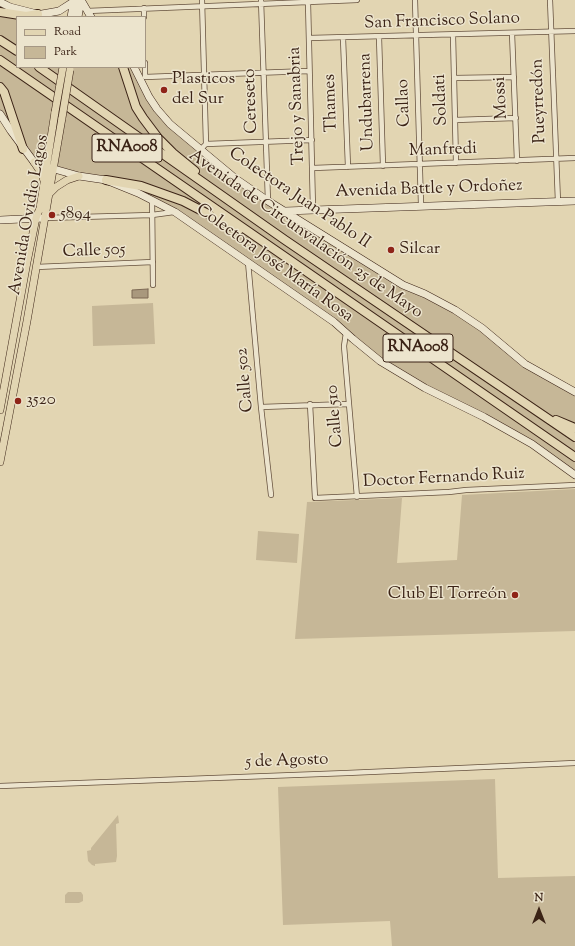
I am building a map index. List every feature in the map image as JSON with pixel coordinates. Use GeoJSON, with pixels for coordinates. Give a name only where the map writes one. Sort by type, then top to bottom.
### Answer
{"type":"FeatureCollection","features":[{"type":"Feature","properties":{"kind":"highway"},"geometry":{"type":"LineString","coordinates":[[0,12],[26,16],[38,14]]}},
{"type":"Feature","properties":{"kind":"highway"},"geometry":{"type":"LineString","coordinates":[[0,40],[16,51]]}},
{"type":"Feature","properties":{"kind":"highway","name":"Avenida de Circunvalación 25 de Mayo"},"geometry":{"type":"LineString","coordinates":[[0,60],[575,457]]}},
{"type":"Feature","properties":{"kind":"highway","name":"Avenida de Circunvalación 25 de Mayo"},"geometry":{"type":"LineString","coordinates":[[40,68],[449,353],[575,437]]}},
{"type":"Feature","properties":{"kind":"highway"},"geometry":{"type":"LineString","coordinates":[[123,68],[136,107],[151,130],[173,153],[232,203]]}},
{"type":"Feature","properties":{"kind":"highway"},"geometry":{"type":"LineString","coordinates":[[0,86],[4,92],[24,148]]}},
{"type":"Feature","properties":{"kind":"highway"},"geometry":{"type":"LineString","coordinates":[[106,180],[141,186],[183,200],[231,226],[253,235]]}},
{"type":"Feature","properties":{"kind":"highway"},"geometry":{"type":"LineString","coordinates":[[541,413],[575,428]]}},
{"type":"Feature","properties":{"kind":"main road"},"geometry":{"type":"LineString","coordinates":[[81,0],[89,14]]}},
{"type":"Feature","properties":{"kind":"main road"},"geometry":{"type":"LineString","coordinates":[[78,16],[81,0]]}},
{"type":"Feature","properties":{"kind":"main road"},"geometry":{"type":"LineString","coordinates":[[38,14],[59,11],[74,1]]}},
{"type":"Feature","properties":{"kind":"main road"},"geometry":{"type":"LineString","coordinates":[[71,16],[74,1]]}},
{"type":"Feature","properties":{"kind":"main road"},"geometry":{"type":"LineString","coordinates":[[0,2],[10,7],[45,16]]}},
{"type":"Feature","properties":{"kind":"main road","name":"Avenida Ovidio Lagos"},"geometry":{"type":"LineString","coordinates":[[0,410],[40,218],[48,196],[56,112],[67,68]]}},
{"type":"Feature","properties":{"kind":"main road","name":"Avenida Ovidio Lagos"},"geometry":{"type":"LineString","coordinates":[[0,462],[36,267],[40,208],[44,182],[50,168],[62,118],[67,68]]}},
{"type":"Feature","properties":{"kind":"main road","name":"Colectora Juan Pablo II"},"geometry":{"type":"LineString","coordinates":[[135,68],[143,79],[157,109],[170,124],[203,147],[236,179],[403,285],[425,294],[455,310],[482,328],[525,364],[575,392]]}},
{"type":"Feature","properties":{"kind":"main road"},"geometry":{"type":"LineString","coordinates":[[0,114],[10,131],[42,174],[44,182]]}},
{"type":"Feature","properties":{"kind":"main road","name":"Colectora José María Rosa"},"geometry":{"type":"LineString","coordinates":[[34,162],[79,176],[106,180],[138,193],[176,212],[334,322],[380,361],[425,388],[491,421],[532,444],[575,474]]}},
{"type":"Feature","properties":{"kind":"main road"},"geometry":{"type":"LineString","coordinates":[[48,196],[56,187],[67,180],[79,176]]}},
{"type":"Feature","properties":{"kind":"main road","name":"Avenida Battle y Ordoñez"},"geometry":{"type":"LineString","coordinates":[[285,211],[421,205],[575,201]]}},
{"type":"Feature","properties":{"kind":"main road"},"geometry":{"type":"LineString","coordinates":[[0,220],[40,218]]}},
{"type":"Feature","properties":{"kind":"street"},"geometry":{"type":"LineString","coordinates":[[202,0],[204,75],[203,147],[312,140]]}},
{"type":"Feature","properties":{"kind":"street"},"geometry":{"type":"LineString","coordinates":[[89,14],[144,8],[262,2],[357,0]]}},
{"type":"Feature","properties":{"kind":"street","name":"Callao"},"geometry":{"type":"LineString","coordinates":[[415,0],[421,205]]}},
{"type":"Feature","properties":{"kind":"street","name":"Pueyrredón"},"geometry":{"type":"LineString","coordinates":[[550,0],[555,159],[558,202]]}},
{"type":"Feature","properties":{"kind":"street","name":"Cereseto"},"geometry":{"type":"LineString","coordinates":[[262,2],[268,200]]}},
{"type":"Feature","properties":{"kind":"street","name":"Trejo y Sanabria"},"geometry":{"type":"LineString","coordinates":[[308,2],[313,209]]}},
{"type":"Feature","properties":{"kind":"street"},"geometry":{"type":"LineString","coordinates":[[144,8],[144,16]]}},
{"type":"Feature","properties":{"kind":"street","name":"San Francisco Solano"},"geometry":{"type":"LineString","coordinates":[[309,38],[575,31]]}},
{"type":"Feature","properties":{"kind":"street","name":"Mossi"},"geometry":{"type":"LineString","coordinates":[[512,33],[517,161]]}},
{"type":"Feature","properties":{"kind":"street","name":"Soldati"},"geometry":{"type":"LineString","coordinates":[[454,35],[456,163]]}},
{"type":"Feature","properties":{"kind":"street","name":"Undubarrena"},"geometry":{"type":"LineString","coordinates":[[379,37],[383,166]]}},
{"type":"Feature","properties":{"kind":"street","name":"Thames"},"geometry":{"type":"LineString","coordinates":[[343,38],[348,167]]}},
{"type":"Feature","properties":{"kind":"street"},"geometry":{"type":"LineString","coordinates":[[144,68],[143,79],[309,71]]}},
{"type":"Feature","properties":{"kind":"street"},"geometry":{"type":"LineString","coordinates":[[454,78],[514,77]]}},
{"type":"Feature","properties":{"kind":"street"},"geometry":{"type":"LineString","coordinates":[[455,120],[516,118]]}},
{"type":"Feature","properties":{"kind":"street","name":"Manfredi"},"geometry":{"type":"LineString","coordinates":[[313,168],[575,158]]}},
{"type":"Feature","properties":{"kind":"street"},"geometry":{"type":"LineString","coordinates":[[152,200],[153,284]]}},
{"type":"Feature","properties":{"kind":"street"},"geometry":{"type":"LineString","coordinates":[[40,218],[152,215],[176,212]]}},
{"type":"Feature","properties":{"kind":"street","name":"Calle 505"},"geometry":{"type":"LineString","coordinates":[[36,267],[153,262]]}},
{"type":"Feature","properties":{"kind":"street","name":"Calle 502"},"geometry":{"type":"LineString","coordinates":[[248,262],[261,407],[271,495]]}},
{"type":"Feature","properties":{"kind":"street","name":"Calle 510"},"geometry":{"type":"LineString","coordinates":[[346,333],[344,346],[356,497]]}},
{"type":"Feature","properties":{"kind":"street"},"geometry":{"type":"LineString","coordinates":[[261,407],[310,404],[348,404]]}},
{"type":"Feature","properties":{"kind":"street","name":"Doctor Fernando Ruiz"},"geometry":{"type":"LineString","coordinates":[[310,404],[315,498],[575,485]]}},
{"type":"Feature","properties":{"kind":"street","name":"5 de Agosto"},"geometry":{"type":"LineString","coordinates":[[0,786],[575,763]]}},
{"type":"Feature","properties":{"kind":"green space"},"geometry":{"type":"Polygon","coordinates":[[[0,2],[16,16],[16,68],[135,68],[157,109],[236,179],[403,285],[455,310],[525,364],[575,392],[575,475],[532,444],[425,388],[353,339],[260,270],[138,193],[34,162],[0,114],[0,2]]]}},
{"type":"Feature","properties":{"kind":"green space"},"geometry":{"type":"Polygon","coordinates":[[[153,303],[155,344],[93,346],[92,306],[153,303]]]}},
{"type":"Feature","properties":{"kind":"green space"},"geometry":{"type":"Polygon","coordinates":[[[575,489],[575,631],[295,639],[307,502],[402,498],[397,563],[457,560],[462,495],[575,489]]]}},
{"type":"Feature","properties":{"kind":"green space"},"geometry":{"type":"Polygon","coordinates":[[[258,531],[299,534],[297,563],[256,560],[258,531]]]}},
{"type":"Feature","properties":{"kind":"green space"},"geometry":{"type":"Polygon","coordinates":[[[495,779],[498,878],[575,876],[575,946],[392,946],[390,921],[283,925],[278,787],[495,779]]]}},
{"type":"Feature","properties":{"kind":"green space"},"geometry":{"type":"Polygon","coordinates":[[[118,815],[119,823],[116,824],[116,862],[95,864],[95,866],[92,865],[88,861],[87,851],[91,850],[91,848],[118,815]]]}},
{"type":"Feature","properties":{"kind":"green space"},"geometry":{"type":"Polygon","coordinates":[[[68,892],[81,892],[83,895],[83,901],[79,903],[65,903],[65,895],[68,892]]]}},
{"type":"Feature","properties":{"kind":"shaded area"},"geometry":{"type":"Polygon","coordinates":[[[148,289],[148,298],[132,298],[132,290],[148,289]]]}},
{"type":"Feature","properties":{"kind":"place","name":"Plasticos del Sur"},"geometry":{"type":"Point","coordinates":[164,90]}},
{"type":"Feature","properties":{"kind":"place","name":"5894"},"geometry":{"type":"Point","coordinates":[52,215]}},
{"type":"Feature","properties":{"kind":"place","name":"Silcar"},"geometry":{"type":"Point","coordinates":[391,250]}},
{"type":"Feature","properties":{"kind":"place","name":"3520"},"geometry":{"type":"Point","coordinates":[18,401]}},
{"type":"Feature","properties":{"kind":"place","name":"Club El Torreón"},"geometry":{"type":"Point","coordinates":[515,595]}}]}
